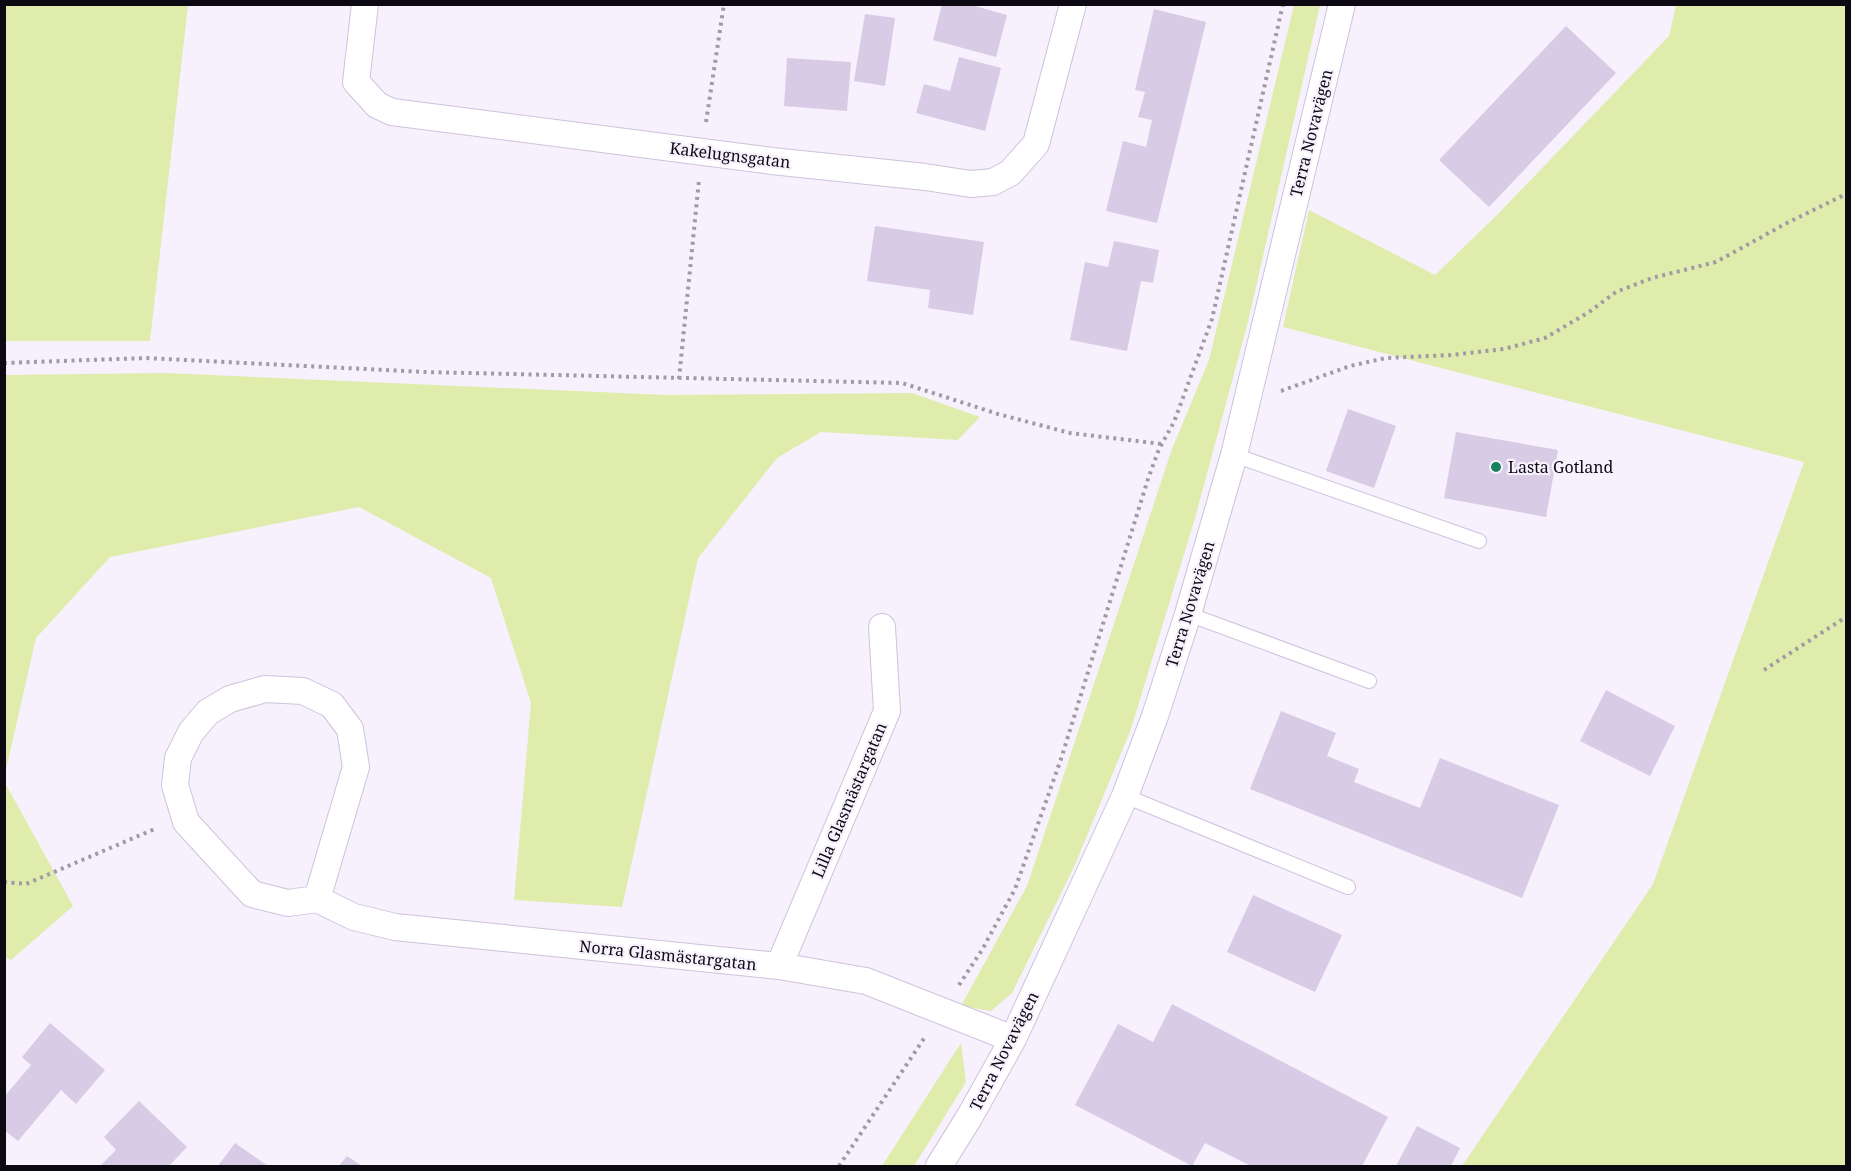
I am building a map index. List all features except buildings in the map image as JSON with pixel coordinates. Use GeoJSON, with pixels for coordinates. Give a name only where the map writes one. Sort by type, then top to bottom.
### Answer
{"type":"FeatureCollection","features":[{"type":"Feature","properties":{"kind":"street","name":"Kakelugnsgatan"},"geometry":{"type":"LineString","coordinates":[[365,4],[356,82],[377,105],[392,112],[971,184],[993,182],[1010,173],[1036,144],[1073,4]]}},
{"type":"Feature","properties":{"kind":"street","name":"Terra Novavägen"},"geometry":{"type":"LineString","coordinates":[[939,1167],[1012,1039],[1125,796],[1155,716],[1188,614],[1234,455],[1342,4]]}},
{"type":"Feature","properties":{"kind":"street","name":"Lilla Glasmästargatan"},"geometry":{"type":"LineString","coordinates":[[779,966],[887,711],[882,627]]}},
{"type":"Feature","properties":{"kind":"street"},"geometry":{"type":"LineString","coordinates":[[265,689],[303,691],[332,705],[350,729],[356,767],[317,899],[288,903],[252,894],[186,822],[175,785],[178,758],[190,732],[208,712],[230,699],[265,689]]}},
{"type":"Feature","properties":{"kind":"street","name":"Norra Glasmästargatan"},"geometry":{"type":"LineString","coordinates":[[317,899],[354,917],[395,927],[779,966],[866,981],[1012,1039]]}},
{"type":"Feature","properties":{"kind":"lane"},"geometry":{"type":"LineString","coordinates":[[1234,455],[1479,541]]}},
{"type":"Feature","properties":{"kind":"lane"},"geometry":{"type":"LineString","coordinates":[[1188,614],[1369,681]]}},
{"type":"Feature","properties":{"kind":"lane"},"geometry":{"type":"LineString","coordinates":[[1125,796],[1348,887]]}},
{"type":"Feature","properties":{"kind":"path"},"geometry":{"type":"LineString","coordinates":[[679,379],[701,152],[724,4]]}},
{"type":"Feature","properties":{"kind":"path"},"geometry":{"type":"LineString","coordinates":[[839,1167],[981,950],[1015,889],[1060,759],[1148,479],[1174,422],[1212,319],[1283,4]]}},
{"type":"Feature","properties":{"kind":"path"},"geometry":{"type":"LineString","coordinates":[[1246,404],[1350,366],[1386,358],[1504,349],[1545,338],[1589,312],[1616,292],[1652,278],[1716,262],[1846,194]]}},
{"type":"Feature","properties":{"kind":"path"},"geometry":{"type":"LineString","coordinates":[[4,363],[146,358],[425,372],[902,383],[998,414],[1070,433],[1162,444]]}},
{"type":"Feature","properties":{"kind":"path"},"geometry":{"type":"LineString","coordinates":[[1764,670],[1846,617]]}},
{"type":"Feature","properties":{"kind":"path"},"geometry":{"type":"LineString","coordinates":[[4,882],[26,884],[184,816]]}},
{"type":"Feature","properties":{"kind":"green space"},"geometry":{"type":"Polygon","coordinates":[[[4,5],[188,5],[150,341],[5,341],[4,5]]]}},
{"type":"Feature","properties":{"kind":"green space"},"geometry":{"type":"Polygon","coordinates":[[[1294,5],[1320,5],[1248,322],[1195,518],[1131,729],[1074,867],[1012,993],[991,1011],[961,1006],[1027,886],[1172,449],[1209,360],[1294,5]]]}},
{"type":"Feature","properties":{"kind":"green space"},"geometry":{"type":"Polygon","coordinates":[[[1676,5],[1846,5],[1846,1166],[1462,1166],[1653,884],[1804,462],[1283,327],[1309,210],[1435,275],[1497,215],[1669,36],[1676,5]]]}},
{"type":"Feature","properties":{"kind":"green space"},"geometry":{"type":"Polygon","coordinates":[[[165,373],[666,395],[912,393],[980,417],[958,440],[821,432],[777,458],[698,558],[622,907],[514,900],[531,703],[491,578],[359,507],[110,557],[36,638],[5,774],[5,375],[165,373]]]}},
{"type":"Feature","properties":{"kind":"green space"},"geometry":{"type":"Polygon","coordinates":[[[4,781],[73,906],[11,960],[4,957],[4,781]]]}},
{"type":"Feature","properties":{"kind":"green space"},"geometry":{"type":"Polygon","coordinates":[[[961,1043],[966,1082],[914,1166],[882,1166],[961,1043]]]}},
{"type":"Feature","properties":{"kind":"place","name":"Lasta Gotland"},"geometry":{"type":"Point","coordinates":[1496,467]}}]}
